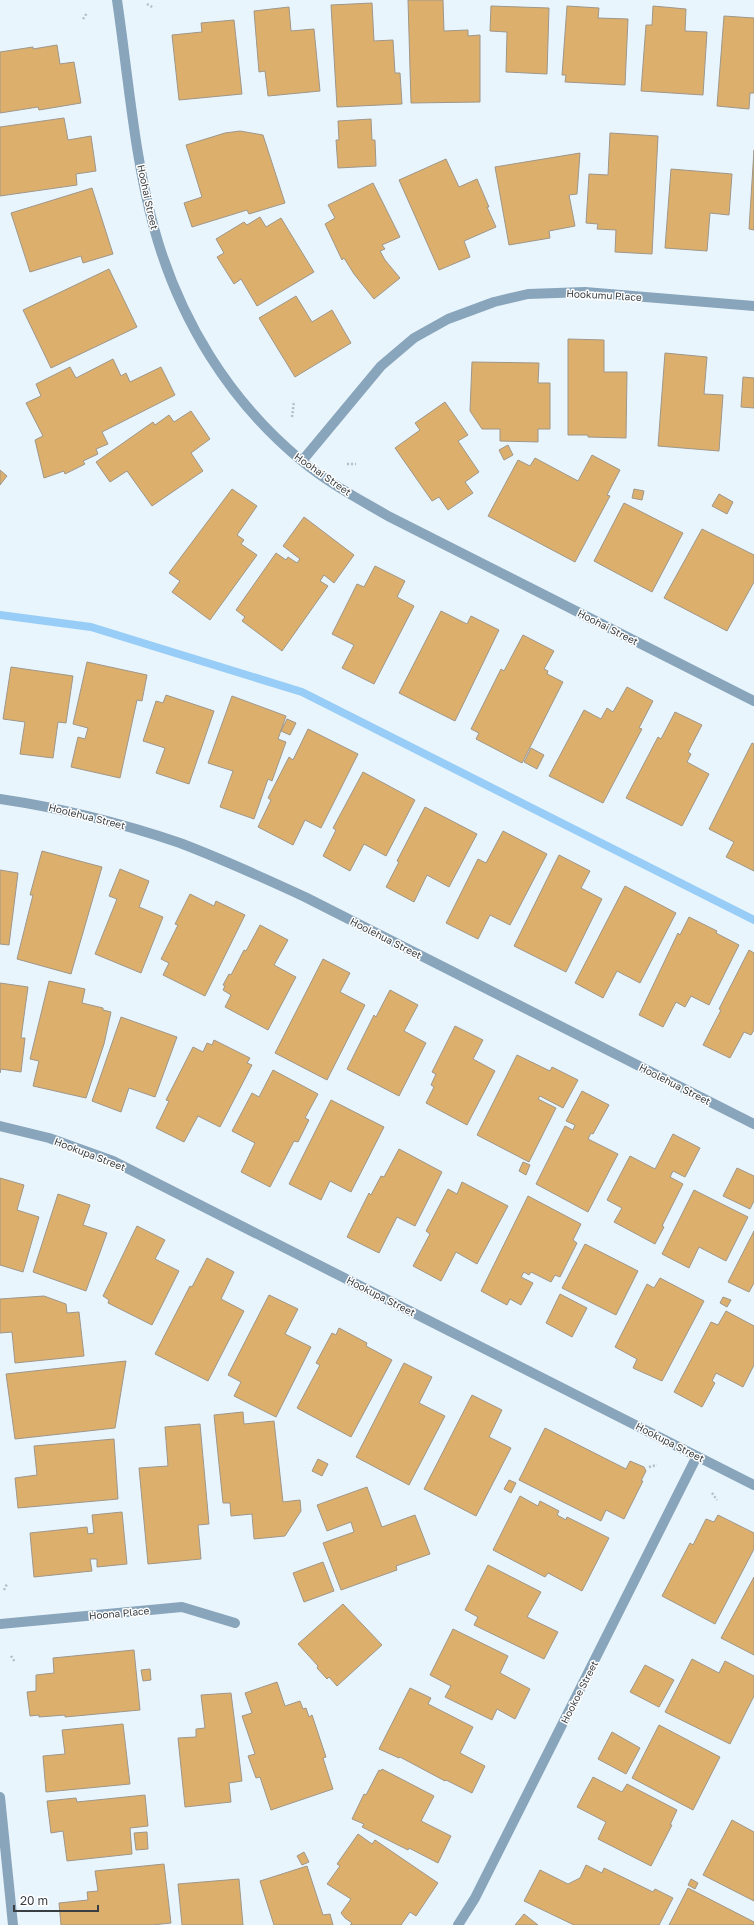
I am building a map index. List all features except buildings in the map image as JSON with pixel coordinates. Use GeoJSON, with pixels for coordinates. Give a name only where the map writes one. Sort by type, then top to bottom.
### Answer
{"type":"FeatureCollection","features":[{"type":"Feature","properties":{"kind":"street","name":"Hoohai Street"},"geometry":{"type":"LineString","coordinates":[[117,0],[142,172],[154,227],[164,263],[178,298],[197,336],[220,375],[252,412],[302,461],[337,486],[388,516],[754,701]]}},
{"type":"Feature","properties":{"kind":"street","name":"Hookumu Place"},"geometry":{"type":"LineString","coordinates":[[302,461],[380,366],[414,338],[448,319],[494,302],[528,294],[585,292],[754,306]]}},
{"type":"Feature","properties":{"kind":"street","name":"Hoolehua Street"},"geometry":{"type":"LineString","coordinates":[[0,798],[39,804],[122,825],[180,844],[240,867],[305,897],[754,1124]]}},
{"type":"Feature","properties":{"kind":"street","name":"Hookupa Street"},"geometry":{"type":"LineString","coordinates":[[0,1126],[49,1138],[113,1161],[754,1485]]}},
{"type":"Feature","properties":{"kind":"street","name":"Hookoe Street"},"geometry":{"type":"LineString","coordinates":[[458,1925],[475,1898],[697,1456]]}},
{"type":"Feature","properties":{"kind":"street","name":"Hoona Place"},"geometry":{"type":"LineString","coordinates":[[0,1624],[182,1607],[235,1623]]}},
{"type":"Feature","properties":{"kind":"street"},"geometry":{"type":"LineString","coordinates":[[0,1797],[13,1925]]}},
{"type":"Feature","properties":{"kind":"path"},"geometry":{"type":"LineString","coordinates":[[147,4],[154,8]]}},
{"type":"Feature","properties":{"kind":"path"},"geometry":{"type":"LineString","coordinates":[[83,19],[87,13]]}},
{"type":"Feature","properties":{"kind":"path"},"geometry":{"type":"LineString","coordinates":[[292,416],[294,401]]}},
{"type":"Feature","properties":{"kind":"path"},"geometry":{"type":"LineString","coordinates":[[347,464],[356,464]]}},
{"type":"Feature","properties":{"kind":"path"},"geometry":{"type":"LineString","coordinates":[[649,1467],[658,1465]]}},
{"type":"Feature","properties":{"kind":"path"},"geometry":{"type":"LineString","coordinates":[[712,1493],[717,1500]]}},
{"type":"Feature","properties":{"kind":"path"},"geometry":{"type":"LineString","coordinates":[[4,1590],[6,1584]]}},
{"type":"Feature","properties":{"kind":"path"},"geometry":{"type":"LineString","coordinates":[[11,1656],[15,1662]]}},
{"type":"Feature","properties":{"kind":"waterway"},"geometry":{"type":"LineString","coordinates":[[0,615],[91,627],[302,692],[754,920]]}}]}
